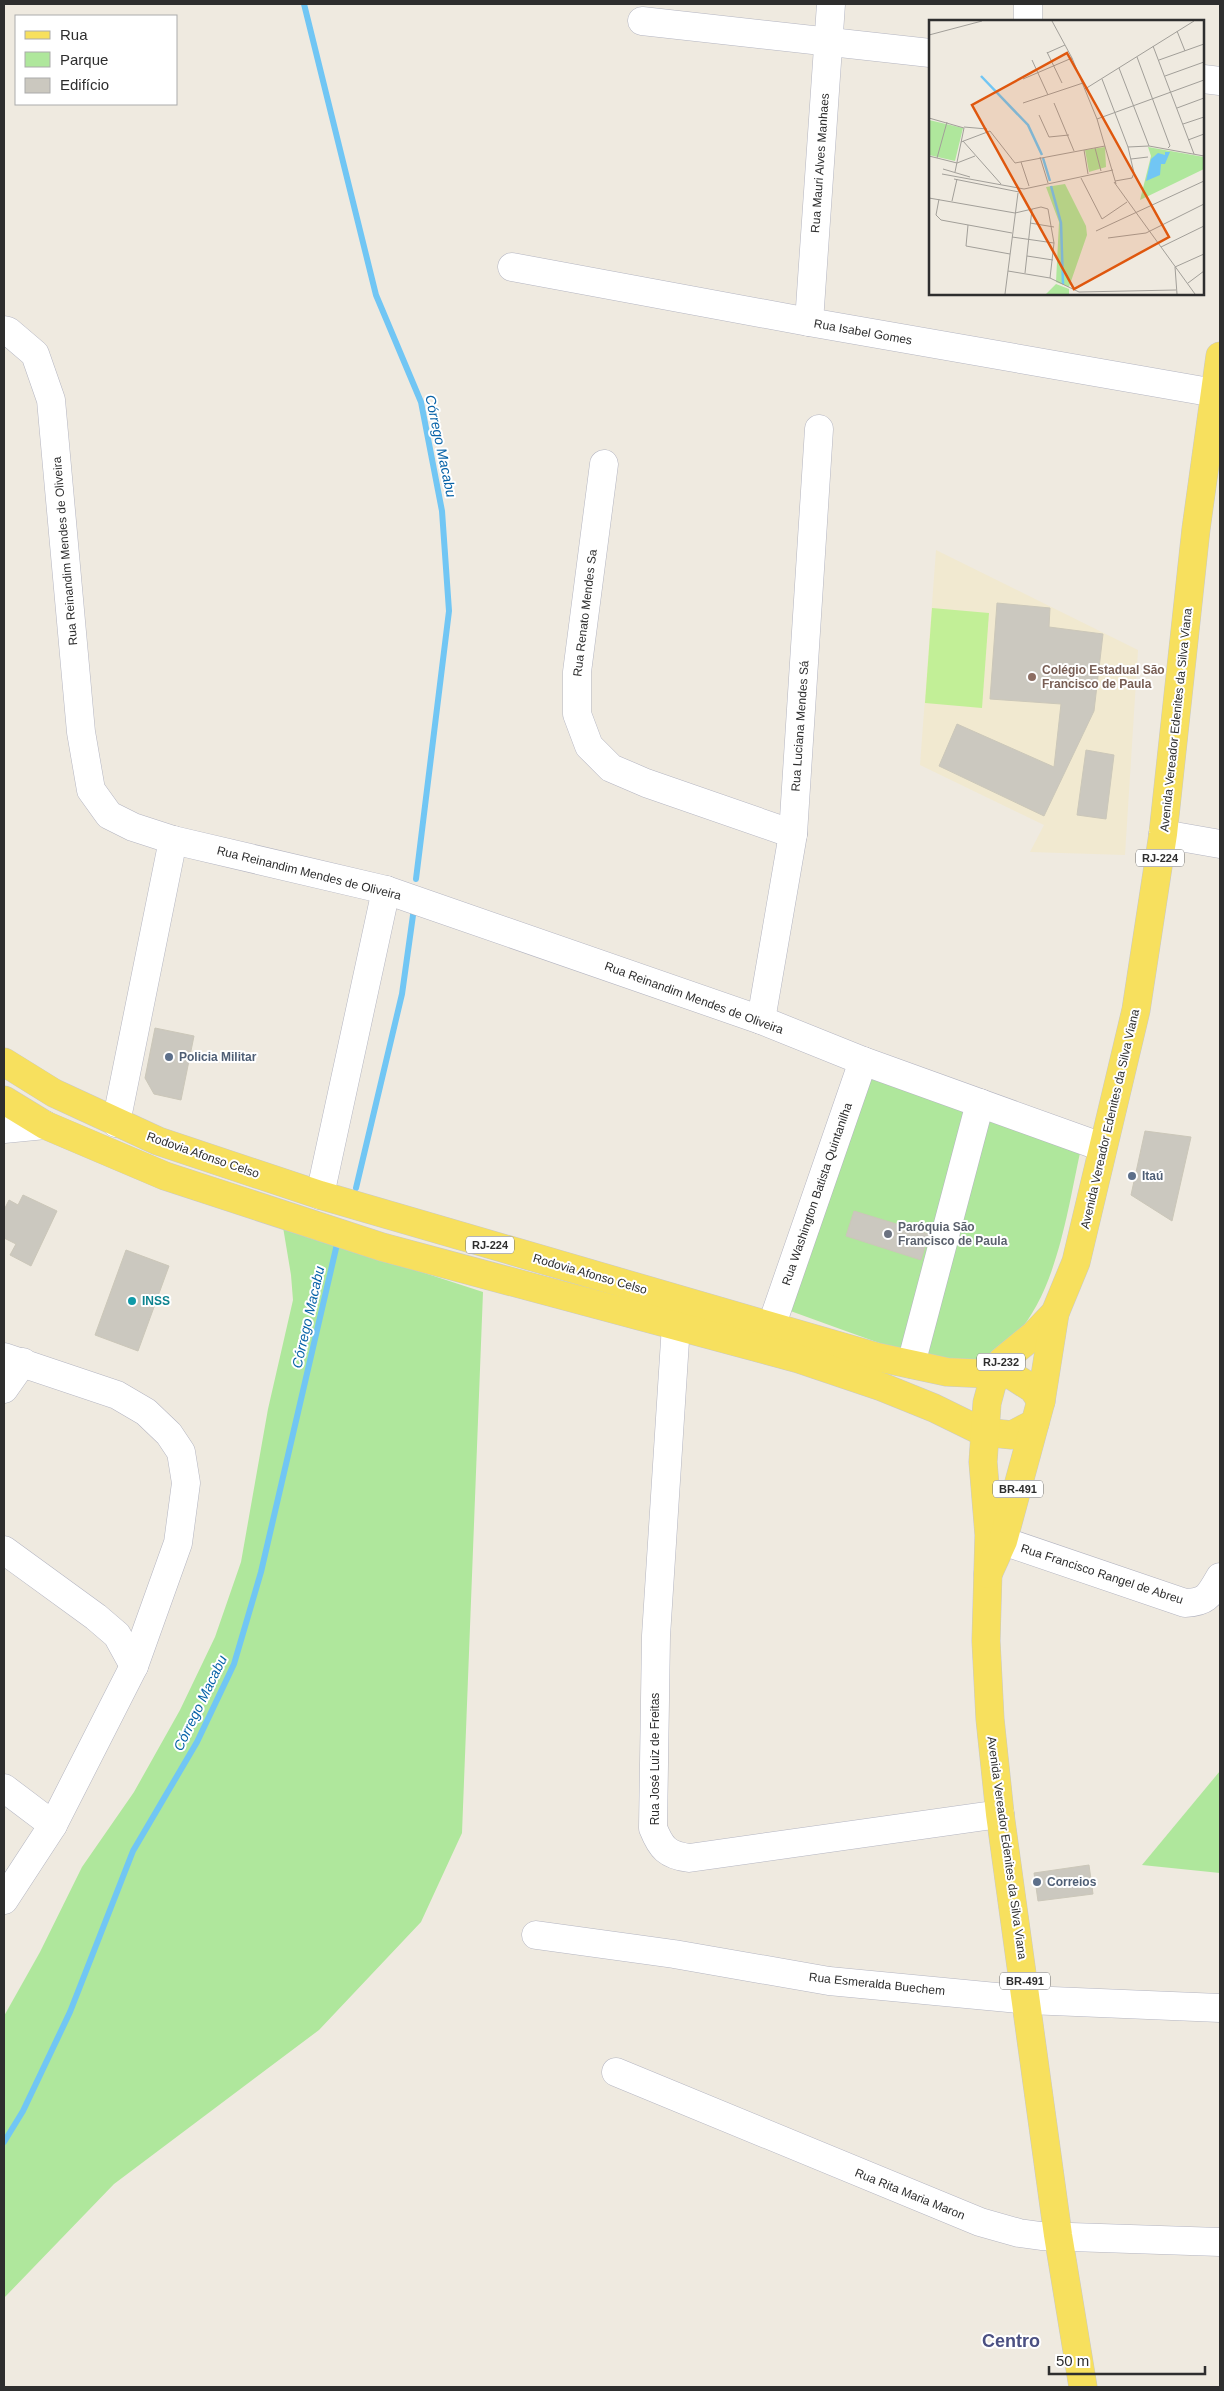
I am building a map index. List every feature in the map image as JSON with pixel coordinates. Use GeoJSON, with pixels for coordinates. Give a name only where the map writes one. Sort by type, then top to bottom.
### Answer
{"type":"FeatureCollection","features":[{"type":"Feature","properties":{"kind":"main road","name":"Avenida Vereador Edenites da Silva Viana"},"geometry":{"type":"LineString","coordinates":[[988,1574],[1003,1541],[1038,1412],[1054,1313],[1076,1262],[1136,1010],[1164,834],[1196,529],[1213,464],[1215,393],[1220,356]]}},
{"type":"Feature","properties":{"kind":"main road","name":"Rodovia Afonso Celso"},"geometry":{"type":"LineString","coordinates":[[4,1062],[54,1093],[158,1141],[320,1195],[771,1327],[911,1364],[948,1372],[1011,1375],[1022,1380],[1038,1412]]}},
{"type":"Feature","properties":{"kind":"main road","name":"RJ-224"},"geometry":{"type":"LineString","coordinates":[[4,1100],[45,1125],[165,1176],[382,1247],[676,1325],[799,1360],[882,1387],[934,1408],[983,1432],[1012,1435],[1038,1412]]}},
{"type":"Feature","properties":{"kind":"main road","name":"Avenida Vereador Edenites da Silva Viana"},"geometry":{"type":"LineString","coordinates":[[1054,1313],[1035,1334],[1002,1361],[995,1373],[987,1402],[983,1432],[983,1462],[989,1535],[986,1640],[990,1719],[1000,1814],[1028,2000],[1058,2235],[1083,2387]]}},
{"type":"Feature","properties":{"kind":"street","name":"Rua Mauri Alves Manhaes"},"geometry":{"type":"LineString","coordinates":[[809,322],[831,4]]}},
{"type":"Feature","properties":{"kind":"street"},"geometry":{"type":"LineString","coordinates":[[1028,4],[1028,20]]}},
{"type":"Feature","properties":{"kind":"street"},"geometry":{"type":"LineString","coordinates":[[642,21],[828,44],[929,53]]}},
{"type":"Feature","properties":{"kind":"street"},"geometry":{"type":"LineString","coordinates":[[1204,79],[1220,81]]}},
{"type":"Feature","properties":{"kind":"street","name":"Rua Isabel Gomes"},"geometry":{"type":"LineString","coordinates":[[512,267],[809,322],[1215,393]]}},
{"type":"Feature","properties":{"kind":"street"},"geometry":{"type":"LineString","coordinates":[[4,316],[32,352]]}},
{"type":"Feature","properties":{"kind":"street","name":"Rua Reinandim Mendes de Oliveira"},"geometry":{"type":"LineString","coordinates":[[4,330],[8,331],[35,354],[51,400],[81,732],[91,790],[109,815],[133,827],[173,840],[386,890],[761,1020],[863,1061],[1102,1147]]}},
{"type":"Feature","properties":{"kind":"street","name":"Rua Luciana Mendes Sá"},"geometry":{"type":"LineString","coordinates":[[761,1020],[793,834],[819,429]]}},
{"type":"Feature","properties":{"kind":"street","name":"Rua Renato Mendes Sa"},"geometry":{"type":"LineString","coordinates":[[604,464],[577,672],[577,714],[589,746],[611,768],[646,784],[793,834]]}},
{"type":"Feature","properties":{"kind":"street"},"geometry":{"type":"LineString","coordinates":[[1164,834],[1220,844]]}},
{"type":"Feature","properties":{"kind":"street"},"geometry":{"type":"LineString","coordinates":[[116,1123],[173,840]]}},
{"type":"Feature","properties":{"kind":"street"},"geometry":{"type":"LineString","coordinates":[[320,1195],[386,890]]}},
{"type":"Feature","properties":{"kind":"street","name":"Rua Washington Batista Quintanilha"},"geometry":{"type":"LineString","coordinates":[[771,1327],[863,1061]]}},
{"type":"Feature","properties":{"kind":"street"},"geometry":{"type":"LineString","coordinates":[[911,1364],[980,1103]]}},
{"type":"Feature","properties":{"kind":"street"},"geometry":{"type":"LineString","coordinates":[[4,1129],[45,1125]]}},
{"type":"Feature","properties":{"kind":"street","name":"Rua José Luiz de Freitas"},"geometry":{"type":"LineString","coordinates":[[676,1325],[656,1636],[653,1828],[660,1844],[674,1856],[689,1858],[1000,1814]]}},
{"type":"Feature","properties":{"kind":"street"},"geometry":{"type":"LineString","coordinates":[[4,1389],[14,1360],[118,1395],[146,1412],[169,1434],[181,1452],[186,1483],[178,1543],[134,1666],[53,1825],[4,1900]]}},
{"type":"Feature","properties":{"kind":"street","name":"Rua Francisco Rangel de Abreu"},"geometry":{"type":"LineString","coordinates":[[1003,1541],[1185,1603],[1200,1602],[1210,1595],[1220,1577]]}},
{"type":"Feature","properties":{"kind":"street"},"geometry":{"type":"LineString","coordinates":[[4,1550],[96,1616],[116,1635],[134,1666]]}},
{"type":"Feature","properties":{"kind":"street"},"geometry":{"type":"LineString","coordinates":[[4,1788],[53,1825]]}},
{"type":"Feature","properties":{"kind":"street","name":"Rua Esmeralda Buechem"},"geometry":{"type":"LineString","coordinates":[[536,1935],[674,1954],[829,1981],[1028,2000],[1220,2008]]}},
{"type":"Feature","properties":{"kind":"street","name":"Rua Rita Maria Maron"},"geometry":{"type":"LineString","coordinates":[[616,2072],[980,2222],[1019,2233],[1220,2242]]}},
{"type":"Feature","properties":{"kind":"shaded area","name":"Colégio Estadual São Francisco de Paula"},"geometry":{"type":"Polygon","coordinates":[[[936,550],[1138,650],[1125,855],[1030,852],[1044,825],[920,765],[936,550]]]}},
{"type":"Feature","properties":{"kind":"green space"},"geometry":{"type":"Polygon","coordinates":[[[932,608],[989,613],[982,708],[925,703],[932,608]]]}},
{"type":"Feature","properties":{"kind":"green space"},"geometry":{"type":"Polygon","coordinates":[[[867,1073],[1080,1153],[1055,1261],[1041,1296],[1023,1326],[999,1349],[967,1362],[927,1361],[785,1309],[867,1073]]]}},
{"type":"Feature","properties":{"kind":"green space"},"geometry":{"type":"Polygon","coordinates":[[[283,1227],[483,1292],[462,1833],[421,1922],[319,2030],[114,2184],[4,2298],[4,2016],[40,1952],[82,1867],[134,1792],[180,1710],[215,1637],[241,1562],[268,1409],[293,1300],[283,1227]]]}},
{"type":"Feature","properties":{"kind":"green space"},"geometry":{"type":"Polygon","coordinates":[[[1220,1771],[1220,1873],[1142,1865],[1220,1771]]]}},
{"type":"Feature","properties":{"kind":"building"},"geometry":{"type":"Polygon","coordinates":[[[997,603],[1050,608],[1049,627],[1103,634],[1094,711],[1044,816],[939,766],[957,724],[1054,767],[1061,704],[990,699],[997,603]]]}},
{"type":"Feature","properties":{"kind":"building"},"geometry":{"type":"Polygon","coordinates":[[[1086,750],[1114,755],[1106,819],[1077,815],[1086,750]]]}},
{"type":"Feature","properties":{"kind":"building","name":"Policia Militar"},"geometry":{"type":"Polygon","coordinates":[[[155,1028],[194,1036],[181,1100],[154,1094],[145,1078],[155,1028]]]}},
{"type":"Feature","properties":{"kind":"building"},"geometry":{"type":"Polygon","coordinates":[[[1145,1131],[1191,1137],[1172,1221],[1131,1195],[1145,1131]]]}},
{"type":"Feature","properties":{"kind":"building"},"geometry":{"type":"Polygon","coordinates":[[[23,1195],[57,1211],[31,1266],[10,1255],[16,1244],[4,1238],[4,1210],[9,1200],[18,1205],[23,1195]]]}},
{"type":"Feature","properties":{"kind":"building","name":"Paróquia São Francisco de Paula"},"geometry":{"type":"Polygon","coordinates":[[[854,1211],[929,1234],[921,1260],[846,1236],[854,1211]]]}},
{"type":"Feature","properties":{"kind":"building","name":"INSS"},"geometry":{"type":"Polygon","coordinates":[[[126,1250],[169,1266],[138,1351],[95,1335],[126,1250]]]}},
{"type":"Feature","properties":{"kind":"building"},"geometry":{"type":"Polygon","coordinates":[[[1089,1865],[1093,1894],[1038,1901],[1034,1873],[1089,1865]]]}},
{"type":"Feature","properties":{"kind":"waterway","name":"Córrego Macabu"},"geometry":{"type":"LineString","coordinates":[[304,4],[376,295],[421,402],[442,511],[449,611],[416,879]]}},
{"type":"Feature","properties":{"kind":"waterway","name":"Córrego Macabu"},"geometry":{"type":"LineString","coordinates":[[356,1188],[402,994],[414,908]]}},
{"type":"Feature","properties":{"kind":"waterway","name":"Córrego Macabu"},"geometry":{"type":"LineString","coordinates":[[4,2142],[23,2111],[70,2012],[133,1851],[197,1742],[234,1664],[261,1572],[337,1244]]}},
{"type":"Feature","properties":{"kind":"place","name":"Colégio Estadual São Francisco de Paula"},"geometry":{"type":"Point","coordinates":[1032,677]}},
{"type":"Feature","properties":{"kind":"place","name":"Policia Militar"},"geometry":{"type":"Point","coordinates":[169,1057]}},
{"type":"Feature","properties":{"kind":"place","name":"Itaú"},"geometry":{"type":"Point","coordinates":[1132,1176]}},
{"type":"Feature","properties":{"kind":"place","name":"Paróquia São Francisco de Paula"},"geometry":{"type":"Point","coordinates":[888,1234]}},
{"type":"Feature","properties":{"kind":"place","name":"INSS"},"geometry":{"type":"Point","coordinates":[132,1301]}},
{"type":"Feature","properties":{"kind":"place","name":"Correios"},"geometry":{"type":"Point","coordinates":[1037,1882]}},
{"type":"Feature","properties":{"kind":"district","name":"Centro"},"geometry":{"type":"Point","coordinates":[1011,2341]}}]}
